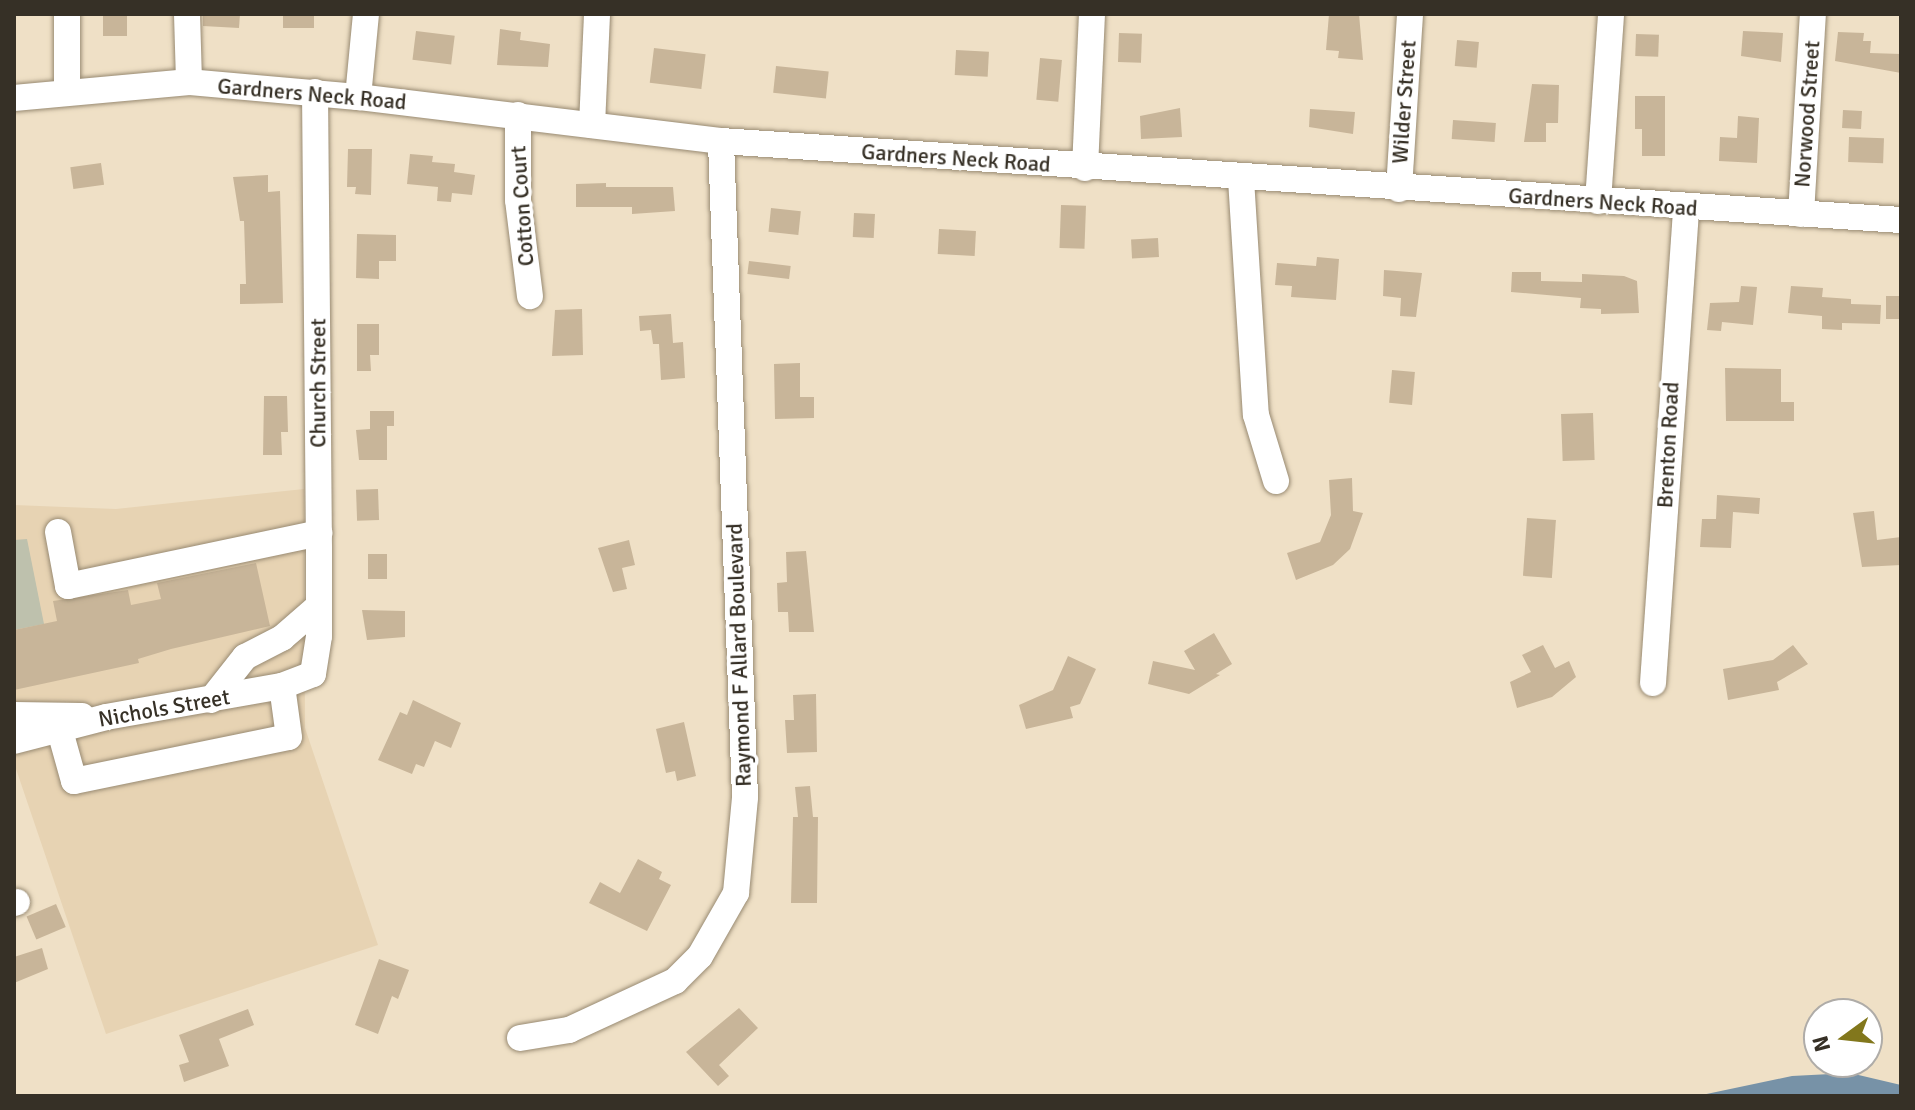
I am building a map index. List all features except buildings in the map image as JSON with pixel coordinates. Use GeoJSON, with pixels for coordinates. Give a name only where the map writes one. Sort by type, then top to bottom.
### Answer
{"type":"FeatureCollection","features":[{"type":"Feature","properties":{"kind":"street"},"geometry":{"type":"LineString","coordinates":[[67,14],[67,91]]}},
{"type":"Feature","properties":{"kind":"street"},"geometry":{"type":"LineString","coordinates":[[187,14],[189,82]]}},
{"type":"Feature","properties":{"kind":"street"},"geometry":{"type":"LineString","coordinates":[[358,97],[366,14]]}},
{"type":"Feature","properties":{"kind":"street"},"geometry":{"type":"LineString","coordinates":[[592,125],[597,14]]}},
{"type":"Feature","properties":{"kind":"street"},"geometry":{"type":"LineString","coordinates":[[1085,168],[1092,14]]}},
{"type":"Feature","properties":{"kind":"street","name":"Wilder Street"},"geometry":{"type":"LineString","coordinates":[[1399,189],[1410,14]]}},
{"type":"Feature","properties":{"kind":"street"},"geometry":{"type":"LineString","coordinates":[[1598,201],[1611,14]]}},
{"type":"Feature","properties":{"kind":"street","name":"Norwood Street"},"geometry":{"type":"LineString","coordinates":[[1801,214],[1813,14]]}},
{"type":"Feature","properties":{"kind":"street","name":"Gardners Neck Road"},"geometry":{"type":"LineString","coordinates":[[14,98],[189,82],[315,92],[721,141],[1241,179],[1901,220]]}},
{"type":"Feature","properties":{"kind":"street","name":"Church Street"},"geometry":{"type":"LineString","coordinates":[[313,674],[319,606],[315,92]]}},
{"type":"Feature","properties":{"kind":"street","name":"Cotton Court"},"geometry":{"type":"LineString","coordinates":[[518,115],[518,200],[530,296]]}},
{"type":"Feature","properties":{"kind":"street","name":"Raymond F Allard Boulevard"},"geometry":{"type":"LineString","coordinates":[[520,1038],[569,1030],[675,981],[700,956],[736,893],[745,797],[721,141]]}},
{"type":"Feature","properties":{"kind":"street"},"geometry":{"type":"LineString","coordinates":[[1241,179],[1256,415],[1276,481]]}},
{"type":"Feature","properties":{"kind":"street","name":"Brenton Road"},"geometry":{"type":"LineString","coordinates":[[1653,683],[1686,207]]}},
{"type":"Feature","properties":{"kind":"street"},"geometry":{"type":"LineString","coordinates":[[58,532],[68,586],[319,533]]}},
{"type":"Feature","properties":{"kind":"street"},"geometry":{"type":"LineString","coordinates":[[211,700],[245,657],[282,638],[319,606]]}},
{"type":"Feature","properties":{"kind":"street","name":"Nichols Street"},"geometry":{"type":"LineString","coordinates":[[14,741],[106,717],[282,686],[313,674]]}},
{"type":"Feature","properties":{"kind":"street"},"geometry":{"type":"LineString","coordinates":[[60,731],[74,781],[89,778],[289,737],[282,686]]}},
{"type":"Feature","properties":{"kind":"street"},"geometry":{"type":"LineString","coordinates":[[14,715],[106,717]]}},
{"type":"Feature","properties":{"kind":"shaded area"},"geometry":{"type":"Polygon","coordinates":[[[304,489],[305,728],[378,945],[106,1034],[14,763],[14,505],[116,509],[304,489]]]}},
{"type":"Feature","properties":{"kind":"green space"},"geometry":{"type":"Polygon","coordinates":[[[27,539],[44,624],[14,630],[14,540],[27,539]]]}},
{"type":"Feature","properties":{"kind":"water"},"geometry":{"type":"Polygon","coordinates":[[[1792,1076],[1871,1078],[1901,1085],[1901,1096],[1697,1096],[1792,1076]]]}}]}
